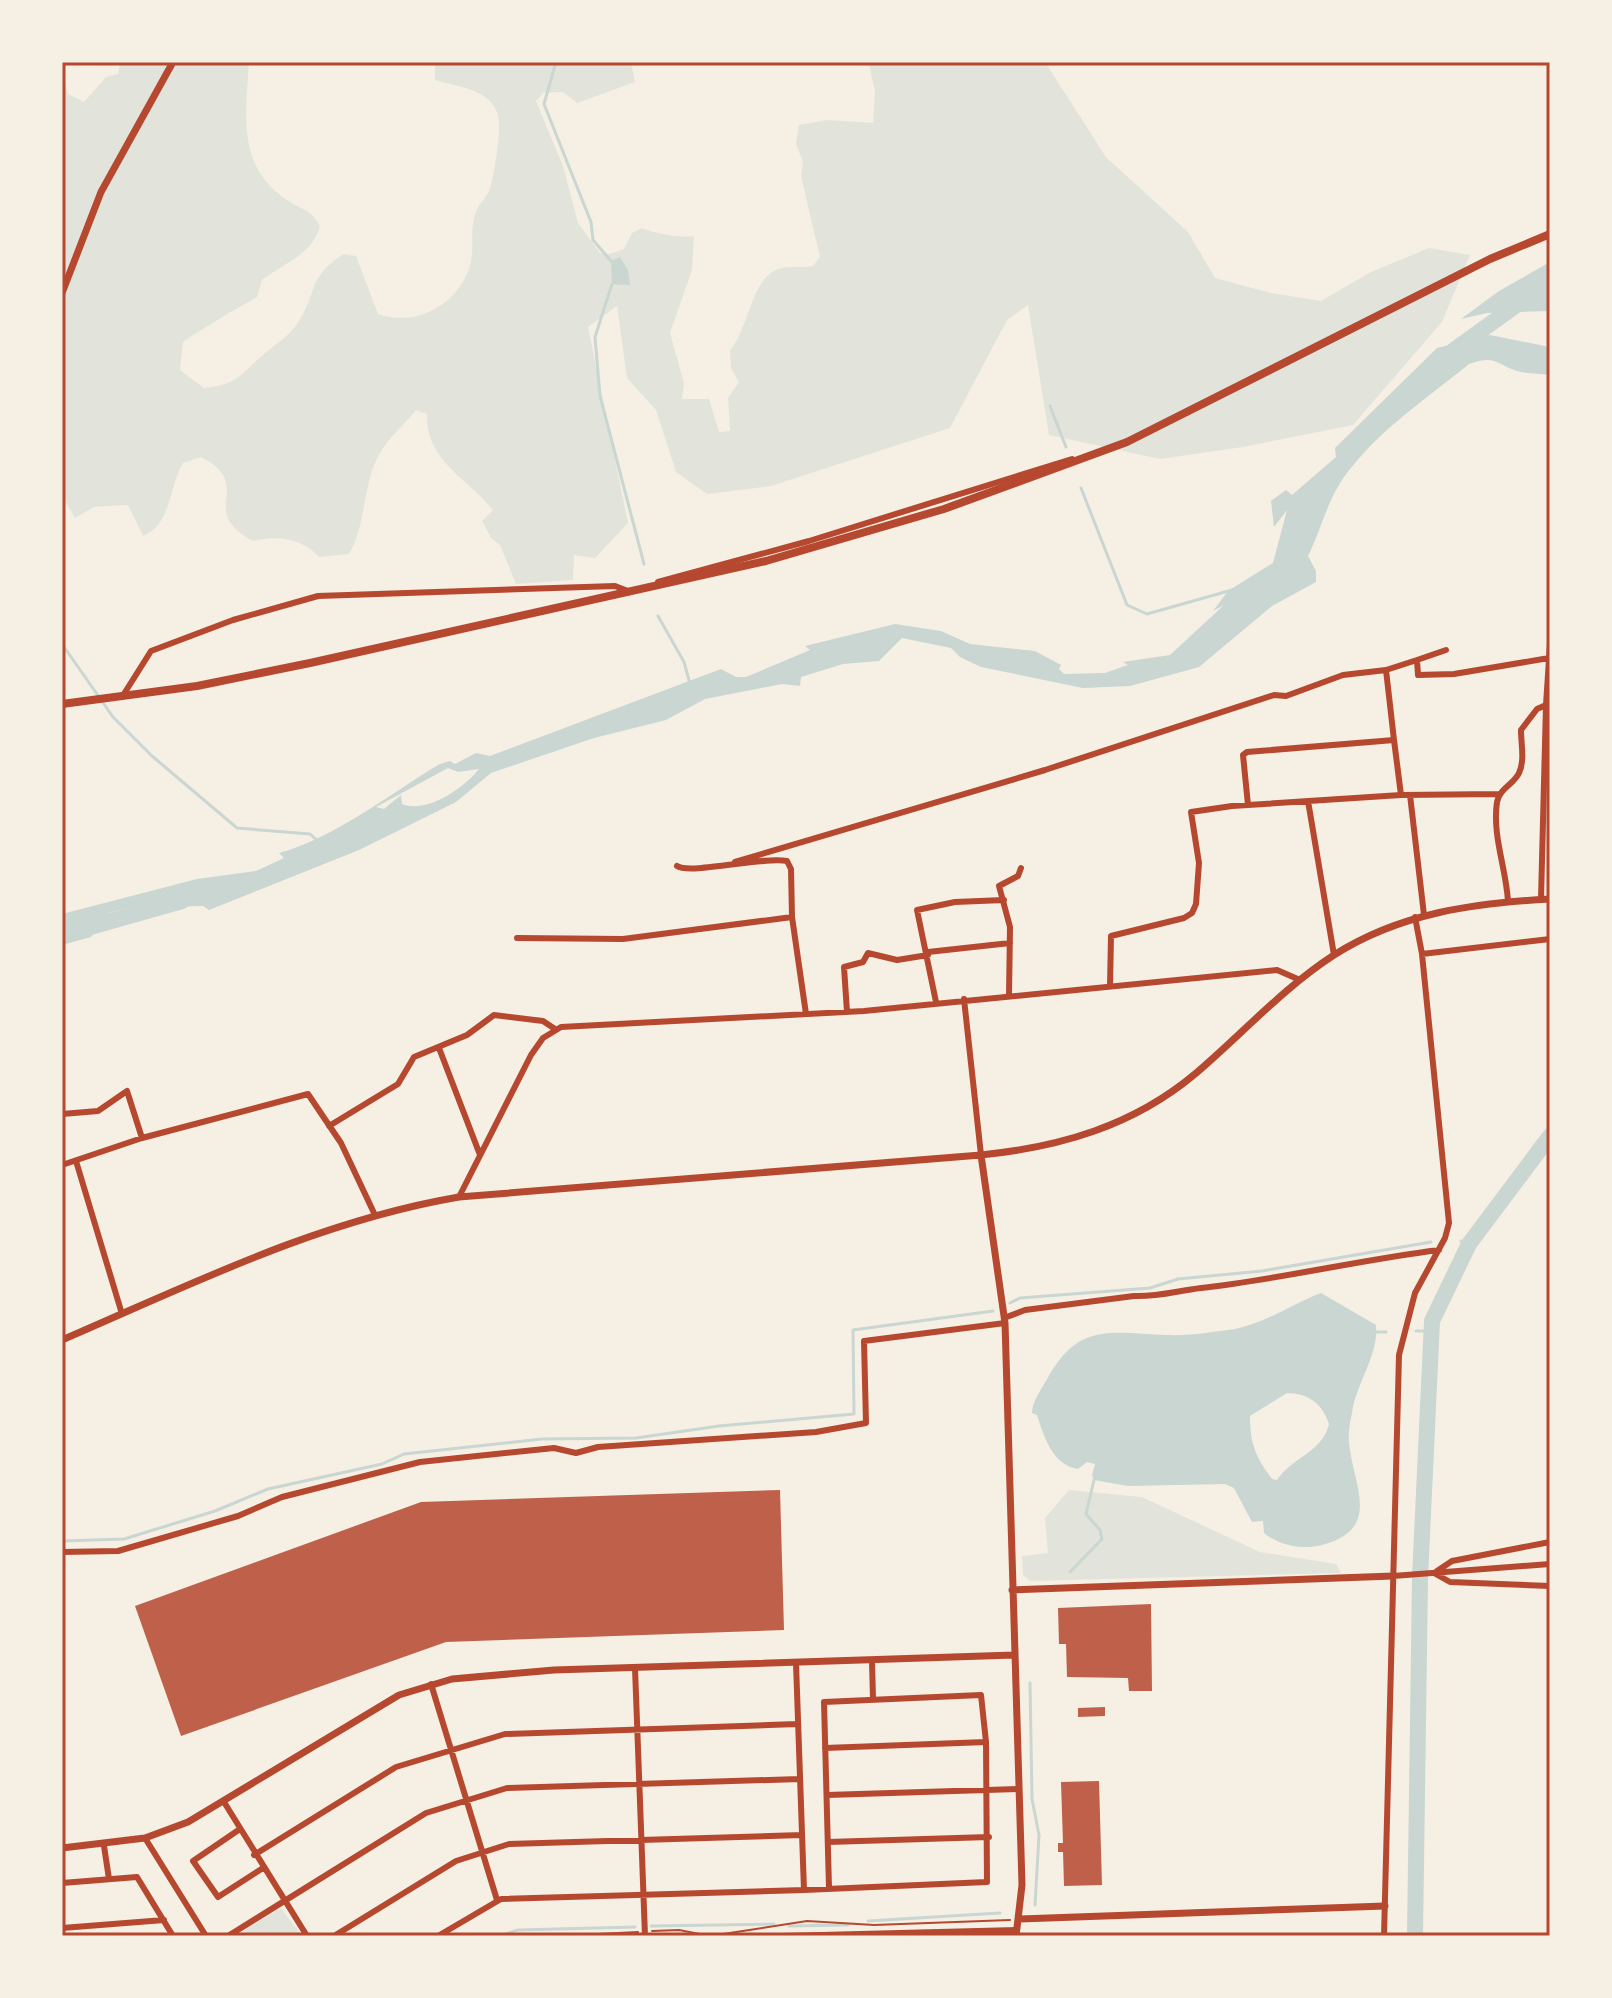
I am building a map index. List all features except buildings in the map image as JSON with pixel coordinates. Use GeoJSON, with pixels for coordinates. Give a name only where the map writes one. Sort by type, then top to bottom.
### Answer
{"type":"FeatureCollection","features":[{"type":"Feature","properties":{"kind":"main road"},"geometry":{"type":"LineString","coordinates":[[62,704],[122,697],[310,663],[766,561],[929,514],[1127,442],[1490,259],[1550,234]]}},
{"type":"Feature","properties":{"kind":"street"},"geometry":{"type":"LineString","coordinates":[[62,293],[101,192],[173,62]]}},
{"type":"Feature","properties":{"kind":"street"},"geometry":{"type":"LineString","coordinates":[[122,697],[151,651],[233,620],[318,596],[615,586],[636,591]]}},
{"type":"Feature","properties":{"kind":"street"},"geometry":{"type":"LineString","coordinates":[[62,1340],[276,1247],[374,1213],[459,1197],[981,1155],[1057,1144],[1133,1115],[1194,1075],[1300,980],[1334,955],[1415,917],[1508,901],[1546,899],[1546,705],[1550,644]]}},
{"type":"Feature","properties":{"kind":"street"},"geometry":{"type":"LineString","coordinates":[[677,866],[688,870],[735,862],[1045,770],[1274,695],[1286,696],[1343,675],[1386,670],[1446,650]]}},
{"type":"Feature","properties":{"kind":"street"},"geometry":{"type":"LineString","coordinates":[[1417,660],[1418,675],[1454,674],[1549,658]]}},
{"type":"Feature","properties":{"kind":"street"},"geometry":{"type":"LineString","coordinates":[[1386,670],[1401,795]]}},
{"type":"Feature","properties":{"kind":"street"},"geometry":{"type":"LineString","coordinates":[[1508,901],[1497,835],[1499,794],[1520,772],[1521,730],[1537,709],[1546,705]]}},
{"type":"Feature","properties":{"kind":"street"},"geometry":{"type":"LineString","coordinates":[[1248,805],[1243,755],[1247,752],[1394,740]]}},
{"type":"Feature","properties":{"kind":"street"},"geometry":{"type":"LineString","coordinates":[[1110,986],[1111,936],[1184,918],[1196,904],[1199,863],[1191,812],[1401,795],[1499,794]]}},
{"type":"Feature","properties":{"kind":"street"},"geometry":{"type":"LineString","coordinates":[[1410,795],[1410,817],[1424,915]]}},
{"type":"Feature","properties":{"kind":"street"},"geometry":{"type":"LineString","coordinates":[[1308,801],[1334,955]]}},
{"type":"Feature","properties":{"kind":"street"},"geometry":{"type":"LineString","coordinates":[[735,862],[787,861],[791,869],[792,917],[806,1014]]}},
{"type":"Feature","properties":{"kind":"street"},"geometry":{"type":"LineString","coordinates":[[1009,995],[1010,943],[999,886],[1018,876],[1021,868]]}},
{"type":"Feature","properties":{"kind":"street"},"geometry":{"type":"LineString","coordinates":[[936,1002],[917,910],[955,902],[1004,900]]}},
{"type":"Feature","properties":{"kind":"street"},"geometry":{"type":"LineString","coordinates":[[517,938],[623,939],[792,917]]}},
{"type":"Feature","properties":{"kind":"street"},"geometry":{"type":"LineString","coordinates":[[1384,1936],[1400,1346],[1415,1293],[1439,1250],[1449,1223],[1422,954],[1415,917]]}},
{"type":"Feature","properties":{"kind":"street"},"geometry":{"type":"LineString","coordinates":[[1422,954],[1550,939]]}},
{"type":"Feature","properties":{"kind":"street"},"geometry":{"type":"LineString","coordinates":[[847,1012],[844,967],[863,962],[868,953],[897,960],[1010,943]]}},
{"type":"Feature","properties":{"kind":"street"},"geometry":{"type":"LineString","coordinates":[[459,1197],[531,1055],[555,1029],[589,1024],[847,1012],[1277,970],[1300,980]]}},
{"type":"Feature","properties":{"kind":"street"},"geometry":{"type":"LineString","coordinates":[[782,1936],[1017,1933],[1020,1919],[1005,1320],[981,1155],[964,999]]}},
{"type":"Feature","properties":{"kind":"street"},"geometry":{"type":"LineString","coordinates":[[329,1126],[398,1084],[414,1057],[467,1035],[494,1015],[543,1021],[555,1029]]}},
{"type":"Feature","properties":{"kind":"street"},"geometry":{"type":"LineString","coordinates":[[439,1048],[480,1155]]}},
{"type":"Feature","properties":{"kind":"street"},"geometry":{"type":"LineString","coordinates":[[62,1114],[98,1111],[127,1091],[142,1138]]}},
{"type":"Feature","properties":{"kind":"street"},"geometry":{"type":"LineString","coordinates":[[62,1165],[142,1138],[308,1094],[329,1126],[374,1213]]}},
{"type":"Feature","properties":{"kind":"street"},"geometry":{"type":"LineString","coordinates":[[76,1161],[122,1314]]}},
{"type":"Feature","properties":{"kind":"street"},"geometry":{"type":"LineString","coordinates":[[62,1552],[118,1551],[238,1516],[282,1497],[420,1462],[554,1448],[576,1453],[598,1447],[816,1432],[866,1423],[864,1341],[1005,1320],[1025,1310],[1134,1296],[1153,1298],[1177,1291],[1268,1280],[1439,1250]]}},
{"type":"Feature","properties":{"kind":"street"},"geometry":{"type":"LineString","coordinates":[[1432,1573],[1452,1561],[1550,1542]]}},
{"type":"Feature","properties":{"kind":"street"},"geometry":{"type":"LineString","coordinates":[[1012,1590],[1393,1576],[1550,1564]]}},
{"type":"Feature","properties":{"kind":"street"},"geometry":{"type":"LineString","coordinates":[[1432,1573],[1450,1582],[1550,1586]]}},
{"type":"Feature","properties":{"kind":"street"},"geometry":{"type":"LineString","coordinates":[[62,1848],[104,1846],[145,1838],[188,1822],[399,1695],[431,1684],[504,1673],[1014,1655]]}},
{"type":"Feature","properties":{"kind":"street"},"geometry":{"type":"LineString","coordinates":[[872,1661],[873,1699]]}},
{"type":"Feature","properties":{"kind":"street"},"geometry":{"type":"LineString","coordinates":[[796,1663],[804,1890]]}},
{"type":"Feature","properties":{"kind":"street"},"geometry":{"type":"LineString","coordinates":[[635,1668],[645,1934]]}},
{"type":"Feature","properties":{"kind":"street"},"geometry":{"type":"LineString","coordinates":[[431,1684],[497,1900]]}},
{"type":"Feature","properties":{"kind":"street"},"geometry":{"type":"LineString","coordinates":[[438,1936],[497,1900],[986,1884],[989,1837],[981,1695],[824,1702],[829,1888]]}},
{"type":"Feature","properties":{"kind":"street"},"geometry":{"type":"LineString","coordinates":[[254,1855],[396,1767],[505,1734],[797,1724]]}},
{"type":"Feature","properties":{"kind":"street"},"geometry":{"type":"LineString","coordinates":[[825,1748],[986,1742]]}},
{"type":"Feature","properties":{"kind":"street"},"geometry":{"type":"LineString","coordinates":[[228,1936],[426,1813],[507,1788],[799,1779]]}},
{"type":"Feature","properties":{"kind":"street"},"geometry":{"type":"LineString","coordinates":[[827,1795],[1019,1789]]}},
{"type":"Feature","properties":{"kind":"street"},"geometry":{"type":"LineString","coordinates":[[224,1802],[254,1855],[307,1936]]}},
{"type":"Feature","properties":{"kind":"street"},"geometry":{"type":"LineString","coordinates":[[240,1829],[193,1861],[218,1897],[263,1868]]}},
{"type":"Feature","properties":{"kind":"street"},"geometry":{"type":"LineString","coordinates":[[334,1936],[456,1861],[509,1844],[802,1835]]}},
{"type":"Feature","properties":{"kind":"street"},"geometry":{"type":"LineString","coordinates":[[828,1842],[989,1837]]}},
{"type":"Feature","properties":{"kind":"street"},"geometry":{"type":"LineString","coordinates":[[145,1838],[206,1936]]}},
{"type":"Feature","properties":{"kind":"street"},"geometry":{"type":"LineString","coordinates":[[104,1846],[109,1879]]}},
{"type":"Feature","properties":{"kind":"street"},"geometry":{"type":"LineString","coordinates":[[62,1883],[137,1877],[173,1936]]}},
{"type":"Feature","properties":{"kind":"street"},"geometry":{"type":"LineString","coordinates":[[1020,1919],[1385,1906]]}},
{"type":"Feature","properties":{"kind":"street"},"geometry":{"type":"LineString","coordinates":[[62,1928],[164,1920]]}},
{"type":"Feature","properties":{"kind":"path"},"geometry":{"type":"LineString","coordinates":[[559,1936],[679,1930],[710,1936],[807,1921],[874,1925],[1010,1920]]}},
{"type":"Feature","properties":{"kind":"path"},"geometry":{"type":"LineString","coordinates":[[515,1936],[552,1936]]}},
{"type":"Feature","properties":{"kind":"shaded area"},"geometry":{"type":"Polygon","coordinates":[[[62,62],[67,62],[63,74],[68,94],[84,102],[106,77],[118,74],[120,62],[249,62],[246,119],[252,155],[259,172],[271,187],[309,212],[320,226],[304,251],[262,280],[257,297],[183,342],[180,370],[204,388],[233,381],[290,333],[304,313],[323,271],[343,254],[356,256],[378,314],[407,318],[433,310],[445,302],[464,280],[470,266],[474,219],[491,184],[499,119],[492,104],[479,93],[435,80],[435,62],[631,62],[635,82],[577,103],[563,92],[543,93],[536,101],[563,166],[578,223],[600,253],[609,254],[624,249],[632,233],[642,228],[667,235],[694,236],[692,270],[670,333],[684,383],[682,399],[709,399],[719,432],[730,431],[728,398],[739,382],[731,369],[730,350],[742,330],[757,291],[772,272],[782,268],[813,266],[820,257],[801,176],[803,162],[796,144],[799,125],[827,120],[873,123],[875,91],[868,62],[1045,62],[1106,157],[1188,232],[1215,278],[1271,293],[1321,301],[1371,272],[1429,248],[1470,255],[1442,322],[1353,425],[1243,447],[1160,459],[1049,435],[1028,305],[1007,320],[950,428],[771,486],[707,494],[676,472],[656,410],[627,378],[617,306],[588,327],[628,523],[595,558],[574,555],[573,580],[516,584],[500,545],[491,538],[482,521],[493,510],[440,456],[428,430],[427,414],[416,410],[387,442],[374,465],[359,530],[349,554],[319,557],[297,542],[271,538],[253,541],[236,530],[228,519],[225,478],[201,457],[183,463],[164,514],[152,531],[143,536],[128,505],[94,507],[75,518],[62,496],[62,62]]]}},
{"type":"Feature","properties":{"kind":"shaded area"},"geometry":{"type":"Polygon","coordinates":[[[620,257],[628,270],[630,285],[612,284],[611,261],[620,257]]]}},
{"type":"Feature","properties":{"kind":"shaded area"},"geometry":{"type":"Polygon","coordinates":[[[1550,262],[1550,311],[1487,313],[1461,319],[1499,291],[1550,262]]]}},
{"type":"Feature","properties":{"kind":"shaded area"},"geometry":{"type":"Polygon","coordinates":[[[1490,335],[1550,347],[1550,375],[1517,371],[1490,360],[1478,361],[1469,364],[1403,416],[1357,460],[1333,496],[1308,556],[1316,571],[1316,582],[1272,606],[1199,667],[1130,686],[1083,688],[981,667],[960,657],[951,648],[902,638],[879,661],[843,664],[801,677],[800,686],[782,684],[705,699],[666,720],[594,738],[491,773],[456,802],[359,850],[209,910],[203,906],[128,908],[109,913],[91,937],[62,945],[62,914],[197,879],[256,871],[284,858],[279,853],[341,826],[440,764],[450,761],[455,764],[476,753],[490,756],[721,669],[736,677],[746,677],[810,650],[805,646],[895,624],[941,631],[970,644],[1035,651],[1061,665],[1059,669],[1064,674],[1105,673],[1128,665],[1123,662],[1170,655],[1224,605],[1213,611],[1228,591],[1273,563],[1287,510],[1274,527],[1271,501],[1286,490],[1292,495],[1336,457],[1335,448],[1437,348],[1490,335]],[[448,768],[376,807],[384,809],[401,795],[402,804],[412,806],[433,802],[455,791],[479,769],[458,772],[448,768]]]}},
{"type":"Feature","properties":{"kind":"shaded area"},"geometry":{"type":"Polygon","coordinates":[[[1321,1293],[1376,1325],[1374,1347],[1354,1402],[1349,1431],[1360,1504],[1358,1517],[1353,1528],[1341,1538],[1307,1547],[1277,1541],[1264,1533],[1263,1521],[1252,1522],[1234,1488],[1225,1484],[1128,1486],[1094,1480],[1095,1464],[1087,1462],[1078,1469],[1055,1456],[1037,1415],[1032,1413],[1037,1397],[1058,1362],[1070,1348],[1083,1340],[1112,1333],[1184,1335],[1235,1329],[1321,1293]],[[1287,1393],[1250,1416],[1255,1449],[1272,1479],[1277,1480],[1314,1448],[1326,1434],[1329,1424],[1319,1405],[1287,1393]]]}},
{"type":"Feature","properties":{"kind":"shaded area"},"geometry":{"type":"Polygon","coordinates":[[[1069,1490],[1142,1497],[1260,1552],[1336,1564],[1341,1573],[1030,1581],[1023,1575],[1022,1556],[1048,1553],[1045,1518],[1069,1490]]]}},
{"type":"Feature","properties":{"kind":"shaded area"},"geometry":{"type":"Polygon","coordinates":[[[281,1908],[302,1936],[236,1936],[281,1908]]]}},
{"type":"Feature","properties":{"kind":"waterway"},"geometry":{"type":"LineString","coordinates":[[556,62],[544,104],[591,222],[593,240],[611,261]]}},
{"type":"Feature","properties":{"kind":"waterway"},"geometry":{"type":"LineString","coordinates":[[1454,350],[1550,281]]}},
{"type":"Feature","properties":{"kind":"waterway"},"geometry":{"type":"LineString","coordinates":[[612,284],[595,337],[600,396],[644,564]]}},
{"type":"Feature","properties":{"kind":"waterway"},"geometry":{"type":"LineString","coordinates":[[1050,406],[1066,447]]}},
{"type":"Feature","properties":{"kind":"waterway"},"geometry":{"type":"LineString","coordinates":[[1081,488],[1127,605],[1147,614],[1232,590]]}},
{"type":"Feature","properties":{"kind":"waterway"},"geometry":{"type":"LineString","coordinates":[[658,616],[684,662],[690,684]]}},
{"type":"Feature","properties":{"kind":"waterway"},"geometry":{"type":"LineString","coordinates":[[62,644],[113,717],[152,756],[237,828],[310,834],[319,842]]}},
{"type":"Feature","properties":{"kind":"waterway"},"geometry":{"type":"LineString","coordinates":[[62,935],[182,901]]}},
{"type":"Feature","properties":{"kind":"waterway"},"geometry":{"type":"LineString","coordinates":[[1415,1936],[1420,1578],[1432,1321],[1469,1244],[1550,1136]]}},
{"type":"Feature","properties":{"kind":"waterway"},"geometry":{"type":"LineString","coordinates":[[1461,1241],[1469,1244]]}},
{"type":"Feature","properties":{"kind":"waterway"},"geometry":{"type":"LineString","coordinates":[[1010,1303],[1020,1298],[1150,1288],[1178,1279],[1262,1271],[1431,1242]]}},
{"type":"Feature","properties":{"kind":"waterway"},"geometry":{"type":"LineString","coordinates":[[62,1541],[124,1539],[215,1511],[268,1489],[382,1464],[404,1454],[542,1439],[636,1438],[719,1426],[854,1414],[853,1330],[993,1311]]}},
{"type":"Feature","properties":{"kind":"waterway"},"geometry":{"type":"LineString","coordinates":[[1416,1331],[1431,1331]]}},
{"type":"Feature","properties":{"kind":"waterway"},"geometry":{"type":"LineString","coordinates":[[1377,1332],[1386,1332]]}},
{"type":"Feature","properties":{"kind":"waterway"},"geometry":{"type":"LineString","coordinates":[[1070,1572],[1102,1539],[1100,1530],[1086,1514],[1094,1480]]}},
{"type":"Feature","properties":{"kind":"waterway"},"geometry":{"type":"LineString","coordinates":[[1030,1683],[1032,1799],[1039,1835],[1035,1905]]}},
{"type":"Feature","properties":{"kind":"waterway"},"geometry":{"type":"LineString","coordinates":[[868,1921],[1000,1913]]}},
{"type":"Feature","properties":{"kind":"waterway"},"geometry":{"type":"LineString","coordinates":[[651,1926],[774,1924]]}},
{"type":"Feature","properties":{"kind":"waterway"},"geometry":{"type":"LineString","coordinates":[[789,1926],[848,1925]]}},
{"type":"Feature","properties":{"kind":"waterway"},"geometry":{"type":"LineString","coordinates":[[499,1936],[518,1930],[635,1927]]}}]}
